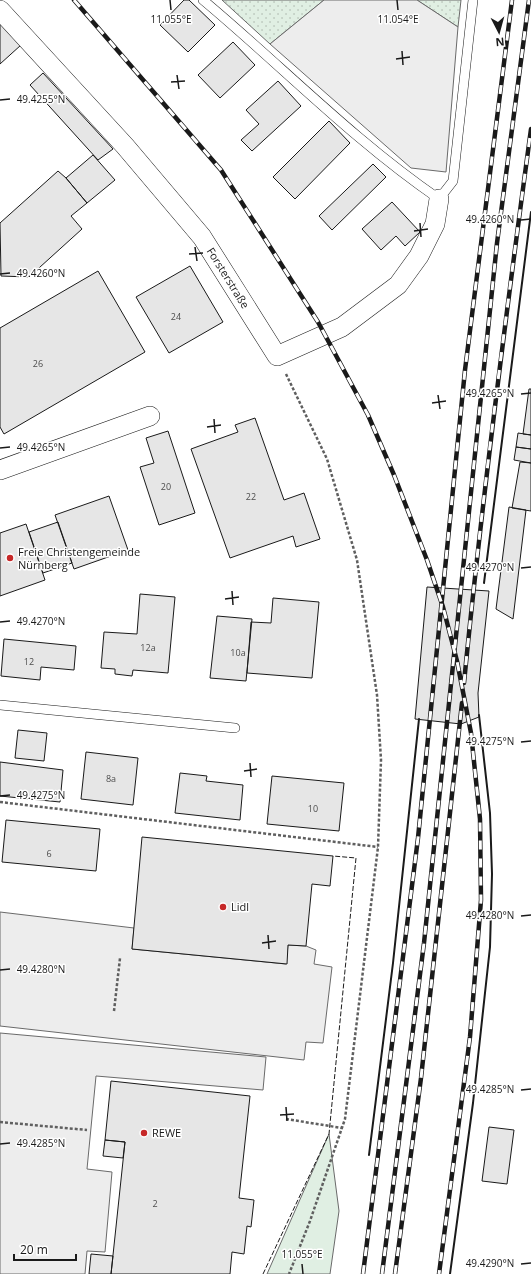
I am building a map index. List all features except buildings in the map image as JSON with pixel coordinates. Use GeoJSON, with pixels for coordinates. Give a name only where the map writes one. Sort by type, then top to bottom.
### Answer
{"type":"FeatureCollection","features":[{"type":"Feature","properties":{"kind":"street","name":"Forsterstraße"},"geometry":{"type":"LineString","coordinates":[[0,10],[125,146],[202,237],[277,356]]}},
{"type":"Feature","properties":{"kind":"street"},"geometry":{"type":"LineString","coordinates":[[277,356],[342,327],[398,285],[419,256],[435,224],[439,199]]}},
{"type":"Feature","properties":{"kind":"street"},"geometry":{"type":"LineString","coordinates":[[0,470],[150,416]]}},
{"type":"Feature","properties":{"kind":"lane"},"geometry":{"type":"LineString","coordinates":[[203,0],[340,122],[400,173],[439,199],[453,181],[473,0]]}},
{"type":"Feature","properties":{"kind":"lane"},"geometry":{"type":"LineString","coordinates":[[0,705],[235,728]]}},
{"type":"Feature","properties":{"kind":"path"},"geometry":{"type":"LineString","coordinates":[[277,356],[327,459],[357,560],[377,695],[381,760],[378,847],[345,1119],[310,1221],[289,1274]]}},
{"type":"Feature","properties":{"kind":"path"},"geometry":{"type":"LineString","coordinates":[[0,802],[378,847]]}},
{"type":"Feature","properties":{"kind":"path"},"geometry":{"type":"LineString","coordinates":[[114,1011],[120,958]]}},
{"type":"Feature","properties":{"kind":"path"},"geometry":{"type":"LineString","coordinates":[[286,1119],[342,1128]]}},
{"type":"Feature","properties":{"kind":"path"},"geometry":{"type":"LineString","coordinates":[[0,1122],[87,1130]]}},
{"type":"Feature","properties":{"kind":"green space"},"geometry":{"type":"Polygon","coordinates":[[[222,0],[324,0],[270,44],[222,0]]]}},
{"type":"Feature","properties":{"kind":"green space"},"geometry":{"type":"Polygon","coordinates":[[[417,0],[461,0],[458,27],[417,0]]]}},
{"type":"Feature","properties":{"kind":"green space"},"geometry":{"type":"Polygon","coordinates":[[[329,1134],[339,1211],[330,1274],[267,1274],[329,1134]]]}},
{"type":"Feature","properties":{"kind":"shaded area"},"geometry":{"type":"Polygon","coordinates":[[[324,0],[417,0],[458,27],[446,172],[411,168],[270,44],[324,0]]]}},
{"type":"Feature","properties":{"kind":"shaded area"},"geometry":{"type":"Polygon","coordinates":[[[0,912],[134,928],[132,949],[286,964],[288,945],[306,946],[316,950],[314,964],[332,967],[323,1043],[306,1042],[304,1060],[0,1026],[0,912]]]}},
{"type":"Feature","properties":{"kind":"shaded area"},"geometry":{"type":"Polygon","coordinates":[[[0,1033],[266,1057],[263,1090],[96,1076],[87,1169],[112,1172],[105,1252],[87,1251],[85,1274],[0,1274],[0,1033]]]}},
{"type":"Feature","properties":{"kind":"railway"},"geometry":{"type":"LineString","coordinates":[[74,0],[221,170],[318,322],[368,415],[394,475],[427,560],[443,607],[457,661],[471,733],[480,819],[481,900],[470,1037],[439,1274]]}},
{"type":"Feature","properties":{"kind":"railway"},"geometry":{"type":"LineString","coordinates":[[363,1274],[418,838],[465,370],[512,0]]}},
{"type":"Feature","properties":{"kind":"railway"},"geometry":{"type":"LineString","coordinates":[[382,1274],[424,943],[497,243],[529,0]]}},
{"type":"Feature","properties":{"kind":"railway"},"geometry":{"type":"LineString","coordinates":[[464,683],[495,406],[531,129]]}},
{"type":"Feature","properties":{"kind":"railway"},"geometry":{"type":"LineString","coordinates":[[395,1274],[421,1078],[462,703]]}},
{"type":"Feature","properties":{"kind":"fence"},"geometry":{"type":"LineString","coordinates":[[263,1274],[329,1134],[356,858],[333,856]]}},
{"type":"Feature","properties":{"kind":"wall"},"geometry":{"type":"LineString","coordinates":[[484,583],[531,212]]}},
{"type":"Feature","properties":{"kind":"wall"},"geometry":{"type":"LineString","coordinates":[[450,1274],[473,1103],[490,947],[492,874],[490,813],[479,715]]}},
{"type":"Feature","properties":{"kind":"wall"},"geometry":{"type":"LineString","coordinates":[[369,1155],[393,963],[419,719]]}},
{"type":"Feature","properties":{"kind":"place","name":"Freie Christengemeinde Nürnberg"},"geometry":{"type":"Point","coordinates":[10,558]}},
{"type":"Feature","properties":{"kind":"place","name":"Lidl"},"geometry":{"type":"Point","coordinates":[223,907]}},
{"type":"Feature","properties":{"kind":"place","name":"REWE"},"geometry":{"type":"Point","coordinates":[144,1133]}}]}
